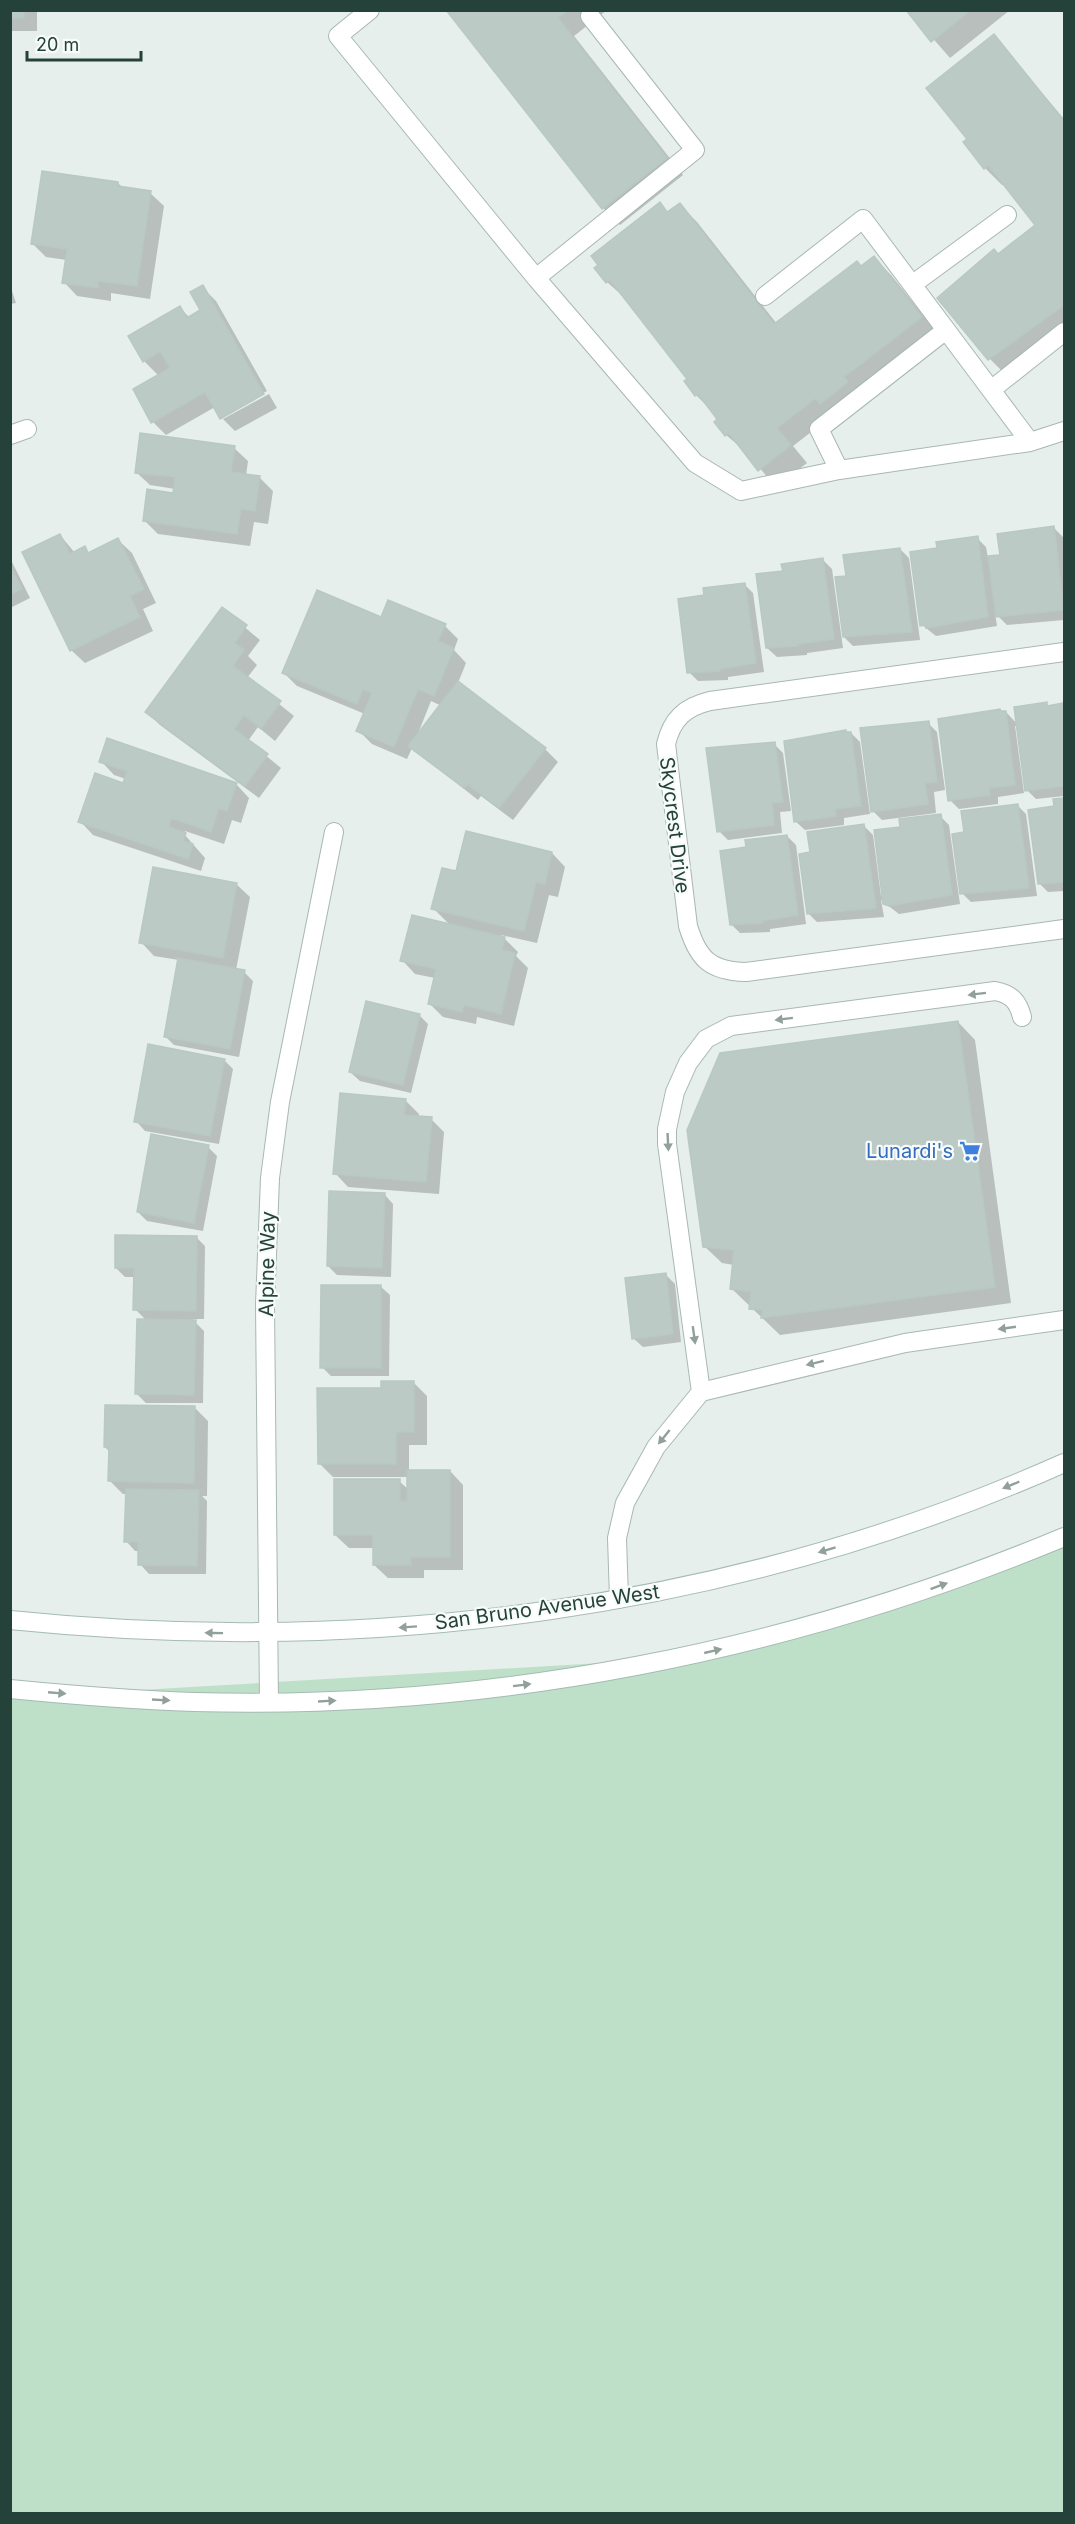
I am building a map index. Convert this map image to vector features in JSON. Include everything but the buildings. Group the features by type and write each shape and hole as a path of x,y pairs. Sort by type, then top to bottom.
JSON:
{"main road":[{"path":"370,10 338,36 536,278 695,463 741,492 839,470 1030,442 1065,430"},
{"path":"536,278 695,150 590,16"},
{"path":"913,284 1007,215"},
{"path":"765,296 863,219 1030,442"},
{"path":"839,470 819,429 946,330"},
{"path":"991,390 1065,332"},
{"name":"Skycrest Drive","path":"1065,652 710,701 694,705 681,713 670,728 666,744 688,926 698,951 707,962 720,970 746,972 1065,929"},
{"name":"Alpine Way","path":"269,1702 265,1305 270,1178 280,1102 334,832"},
{"path":"701,1392 667,1144 675,1092 696,1050 717,1031 730,1026 995,991 1014,999 1022,1017"},
{"path":"619,1599 617,1538 625,1503 656,1447 701,1392 905,1343 1065,1320"},
{"name":"San Bruno Avenue West","path":"10,1620 147,1631 269,1633 408,1627 481,1620 619,1599 738,1574 859,1540 959,1506 1065,1463"},
{"path":"10,1689 153,1700 269,1702 440,1694 563,1680 675,1660 765,1638 883,1604 1065,1537"}],"green space":[{"path":"1064,1536 1064,2513 11,2513 10,1689 71,1694 685,1658"}],"place":[{"name":"Lunardi's","path":"970,1151"}]}
